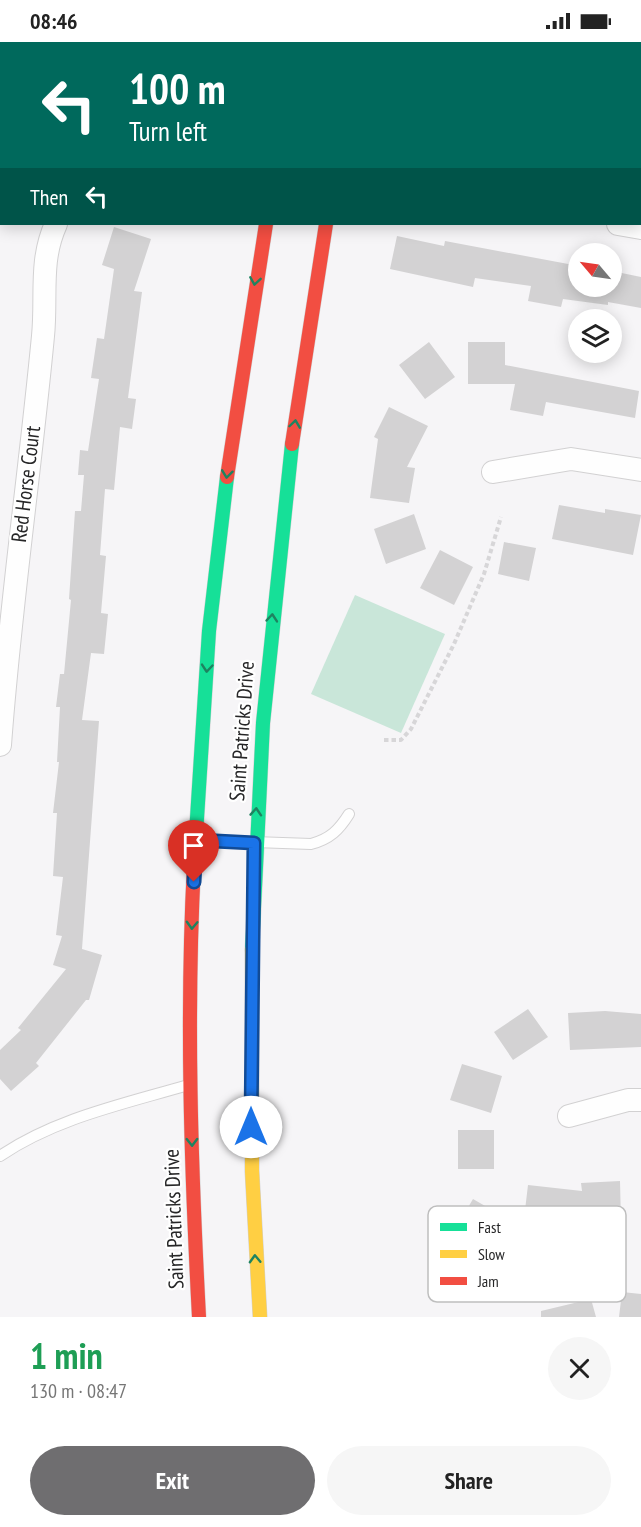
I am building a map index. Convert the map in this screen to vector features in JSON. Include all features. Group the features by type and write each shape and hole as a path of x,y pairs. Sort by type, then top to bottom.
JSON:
{"main road":[{"name":"Saint Patricks Drive","path":"199,1317 191,1084 196,840 202,729 222,515 236,400 266,225"},
{"name":"Saint Patricks Drive","path":"260,1317 251,1149 254,843 268,656 288,470 326,225"}],"street":[{"name":"Red Horse Court","path":"0,745 7,651 44,333 46,252 56,225"},
{"path":"624,225 641,228"},
{"path":"493,472 571,459 641,470"},
{"path":"569,1116 628,1100 641,1100"}],"lane":[{"path":"196,840 311,844 325,840 340,829 349,814"},
{"path":"0,1156 39,1131 54,1125 191,1084"}],"path":[{"path":"384,740 401,740 411,729 454,644 484,574 501,518"}],"green space":[{"path":"355,595 445,634 401,733 311,694"}],"building":[{"path":"114,227 151,239 134,291 142,292 128,398 136,399 132,429 120,427 114,490 105,489 100,555 106,556 101,613 108,614 104,654 91,653 82,720 99,721 82,949 102,955 89,1000 86,1000 36,1063 39,1066 11,1091 0,1079 0,1050 21,1030 18,1028 66,969 53,965 62,936 56,935 63,877 53,876 57,813 53,813 59,762 57,762 60,707 56,707 60,674 64,674 71,600 69,599 75,511 81,511 84,475 78,475 80,450 88,451 99,379 91,378 97,338 104,339 114,269 102,265"},
{"path":"397,236 444,246 445,241 568,264 568,297 622,297 622,273 641,277 641,308 608,302 608,305 563,299 561,307 528,301 531,286 475,278 473,287 390,269"},
{"path":"429,342 455,377 425,399 399,365"},
{"path":"468,342 505,342 505,365 639,391 635,418 546,402 543,416 510,410 515,384 468,384"},
{"path":"389,407 428,426 407,467 415,468 409,503 370,498 378,439 374,437"},
{"path":"559,505 605,513 605,509 641,515 633,555 552,539"},
{"path":"414,514 426,549 386,564 374,529"},
{"path":"504,542 536,548 529,581 498,574"},
{"path":"440,550 473,567 454,605 420,588"},
{"path":"528,1009 548,1037 513,1060 494,1032"},
{"path":"605,1011 641,1014 641,1047 570,1050 568,1013"},
{"path":"462,1064 502,1076 491,1113 450,1100"},
{"path":"458,1130 494,1130 494,1169 458,1169"},
{"path":"620,1181 621,1206 526,1206 528,1185 582,1191 581,1183"},
{"path":"473,1199 485,1206 469,1206"},
{"path":"626,1292 641,1294 641,1317 619,1317 621,1302 626,1302"},
{"path":"578,1302 592,1302 596,1317 541,1317 541,1311"}],"traffic: fast":[{"path":"252,950 263,723 292,444"},
{"path":"194,865 209,631 227,477"}],"traffic: slow":[{"path":"252,950 252,1171 260,1317"}],"traffic: jam":[{"path":"227,477 266,225"},
{"path":"292,444 326,225"},
{"path":"194,865 190,978 190,1091 199,1317"}],"route":[{"path":"194,882 196,840 254,843 251,1127"}]}
